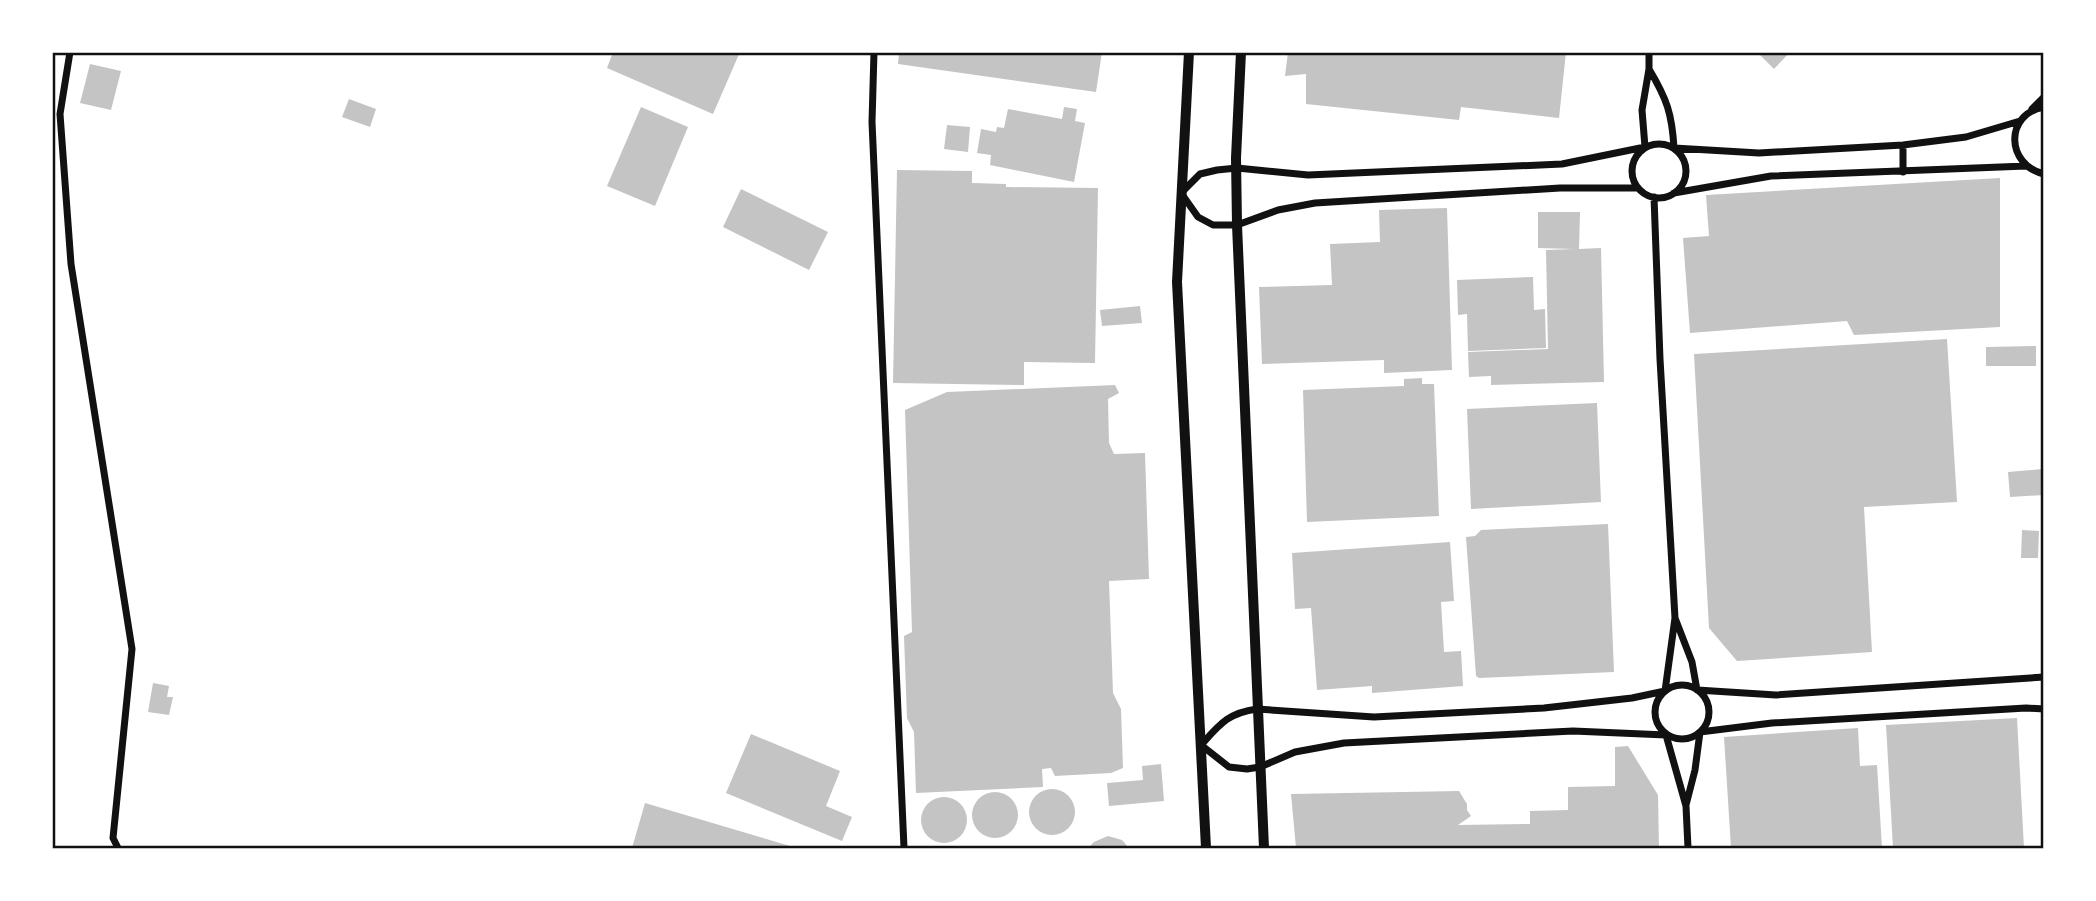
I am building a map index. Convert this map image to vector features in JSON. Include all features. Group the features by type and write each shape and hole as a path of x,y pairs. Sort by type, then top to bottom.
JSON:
{"street":[{"path":"70,52 60,114 71,264 132,649 113,838 118,849"},
{"path":"874,52 873,136 904,849"},
{"path":"1189,52 1177,282 1206,849"},
{"path":"1241,52 1237,225 1264,849"},
{"path":"1648,52 1649,69 1642,110 1645,147 1632,165 1633,180 1638,188 1654,197 1666,197 1674,193 1771,176 2026,166"},
{"path":"1649,69 1662,92 1672,119 1674,148 1681,155 1686,170 1681,186 1674,193"},
{"path":"2042,176 2026,166 2018,156 2014,144 2020,121 2043,97"},
{"path":"2028,113 2043,107"},
{"path":"1181,193 1200,174 1237,168 1308,175 1549,165 1654,144 1665,144 1674,148 1759,153 1903,145 1966,137 2020,121"},
{"path":"1903,145 1903,172"},
{"path":"1181,193 1198,217 1213,225 1237,225 1278,210 1315,203 1560,188 1638,188"},
{"path":"1654,197 1675,618 1665,691 1660,696 1655,711 1656,720 1666,734 1686,806 1688,849"},
{"path":"1675,618 1692,662 1697,690 1707,702 1709,711 1708,720 1700,732 1695,770 1686,806"},
{"path":"1201,745 1222,721 1240,712 1257,709 1387,716 1545,708 1632,698 1682,685 1697,690 1776,695 2043,677"},
{"path":"1201,745 1228,767 1247,769 1260,767 1295,751 1344,743 1573,731 1666,734 1687,739 1700,732 1772,723 2043,709"}],"building":[{"path":"613,52 740,52 713,114 607,68"},
{"path":"899,52 1102,52 1096,92 898,64"},
{"path":"1288,52 1566,52 1559,118 1461,107 1459,120 1306,104 1306,74 1285,76"},
{"path":"1757,52 1790,52 1774,69"},
{"path":"90,64 121,71 111,110 80,103"},
{"path":"349,99 376,109 370,127 342,117"},
{"path":"641,107 688,127 655,206 607,186"},
{"path":"1064,107 1077,109 1075,121 1085,123 1074,182 990,165 991,155 977,153 981,129 996,132 997,127 1004,128 1008,109 1062,119"},
{"path":"947,125 970,127 968,152 944,149"},
{"path":"897,170 972,171 972,183 1006,184 1006,187 1098,188 1095,363 1024,362 1024,385 893,383"},
{"path":"2000,178 2000,327 1854,335 1847,321 1690,333 1683,238 1709,236 1706,195"},
{"path":"741,189 828,232 809,270 723,227"},
{"path":"1447,208 1452,370 1384,373 1384,360 1262,364 1259,287 1332,285 1330,244 1380,242 1379,210"},
{"path":"1538,212 1580,212 1579,249 1601,248 1604,382 1491,385 1491,376 1469,377 1468,352 1548,349 1546,250 1574,249 1538,248"},
{"path":"1533,277 1534,310 1545,309 1546,348 1468,351 1467,314 1458,315 1457,280"},
{"path":"1140,306 1142,323 1102,326 1100,310"},
{"path":"1947,339 1957,502 1864,507 1872,652 1737,661 1709,628 1694,354"},
{"path":"2036,346 2036,366 1986,366 1986,347"},
{"path":"1422,378 1422,384 1434,384 1439,516 1307,522 1303,390 1404,386 1404,379"},
{"path":"1115,385 1119,393 1108,399 1109,443 1114,454 1145,453 1149,579 1109,581 1113,693 1121,709 1123,768 1111,773 1055,776 1051,768 1042,769 1043,787 916,793 914,732 907,718 904,636 912,632 905,410 947,392"},
{"path":"1597,403 1601,502 1471,509 1467,409"},
{"path":"2042,469 2044,495 2010,497 2008,472"},
{"path":"1608,524 1614,672 1476,676 1466,537 1475,536 1481,530"},
{"path":"2022,530 2039,531 2038,558 2021,558"},
{"path":"1450,542 1454,601 1441,602 1444,652 1461,651 1463,686 1372,693 1372,686 1317,690 1311,608 1295,609 1292,553"},
{"path":"153,683 169,686 167,697 173,697 169,715 148,712"},
{"path":"2017,718 2024,848 1893,848 1886,725"},
{"path":"1858,728 1860,766 1877,765 1882,848 1731,848 1724,737"},
{"path":"751,734 840,771 826,806 852,817 842,841 726,793"},
{"path":"1628,746 1658,795 1659,848 1296,848 1291,794 1459,791 1471,816 1458,825 1530,824 1530,811 1568,810 1568,787 1615,786 1615,747"},
{"path":"1161,764 1164,801 1109,806 1107,783 1143,780 1142,766"},
{"path":"1052,789 1068,796 1075,812 1068,828 1052,835 1036,828 1029,812 1036,796"},
{"path":"995,792 1011,799 1018,815 1011,831 995,838 979,831 972,815 979,799"},
{"path":"944,797 960,804 967,820 960,836 944,843 928,836 921,820 928,804"},
{"path":"645,803 797,848 632,848"},
{"path":"1108,836 1122,840 1129,848 1088,848"}]}
